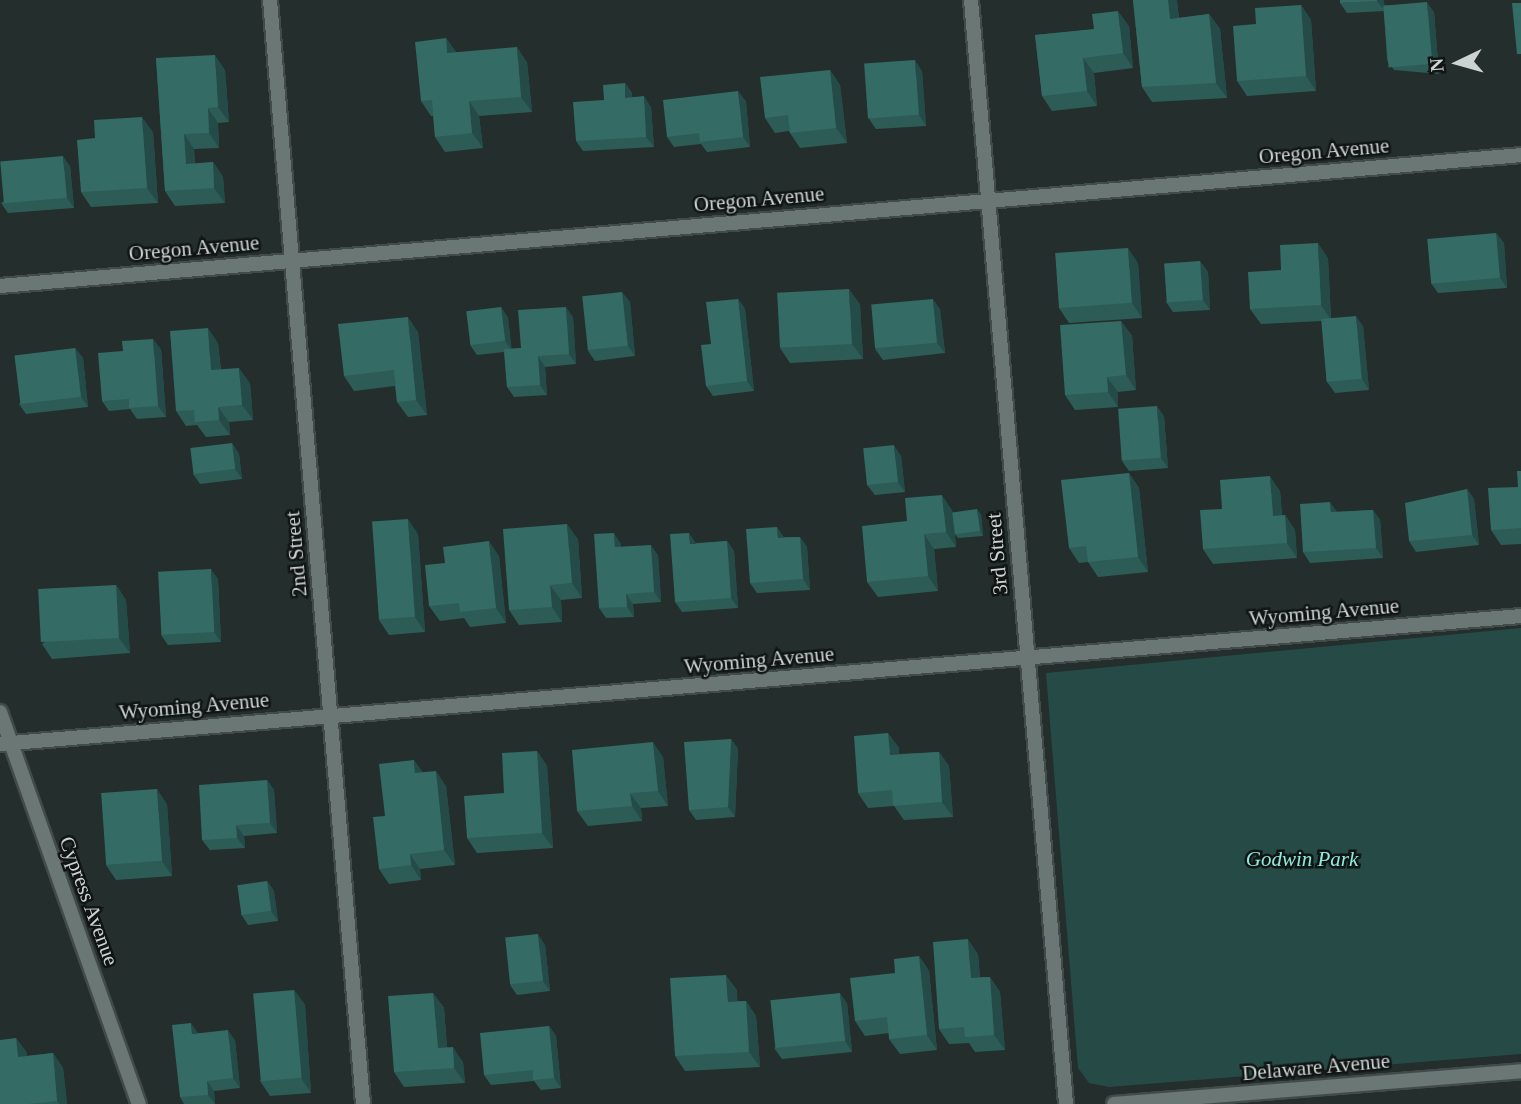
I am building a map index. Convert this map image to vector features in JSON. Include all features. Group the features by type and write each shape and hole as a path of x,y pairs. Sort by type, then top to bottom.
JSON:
{"street":[{"name":"2nd Street","path":"270,0 363,1104"},
{"name":"3rd Street","path":"971,0 1066,1104"},
{"name":"Oregon Avenue","path":"0,286 1521,155"},
{"name":"Wyoming Avenue","path":"6,744 1521,616"},
{"name":"Cypress Avenue","path":"0,712 6,744 139,1104"},
{"name":"Delaware Avenue","path":"1114,1104 1521,1071"}],"green space":[{"name":"Godwin Park","path":"1521,628 1521,1054 1109,1087 1089,1083 1078,1068 1046,673"}],"building":[{"path":"1133,0 1168,0 1170,19 1209,14 1216,83 1142,87"},
{"path":"1340,0 1377,0 1377,1 1340,3"},
{"path":"1427,2 1432,64 1389,68 1383,6"},
{"path":"1512,3 1521,3 1521,54 1517,54"},
{"path":"1301,5 1306,76 1237,81 1233,26 1256,24 1255,8"},
{"path":"1118,11 1123,53 1083,58 1087,91 1042,96 1035,35 1094,29 1092,14"},
{"path":"446,38 447,53 517,47 521,97 469,101 472,133 435,137 432,100 421,101 415,42"},
{"path":"215,55 218,107 208,108 209,133 184,134 186,164 213,162 214,188 165,191 156,58"},
{"path":"915,60 919,115 868,118 864,64"},
{"path":"830,70 836,128 790,133 788,115 765,118 760,77"},
{"path":"625,83 625,98 644,96 646,137 576,141 573,102 604,100 603,85"},
{"path":"738,91 743,137 700,142 699,133 667,137 663,100"},
{"path":"142,117 147,188 81,192 77,140 95,138 94,120"},
{"path":"63,156 67,198 4,203 0,161"},
{"path":"1496,233 1500,278 1431,284 1427,239"},
{"path":"1318,243 1321,305 1250,309 1248,272 1281,270 1280,245"},
{"path":"1128,248 1132,303 1059,308 1055,253"},
{"path":"1200,261 1203,300 1167,302 1164,264"},
{"path":"849,289 852,344 780,348 777,293"},
{"path":"622,292 628,346 588,350 582,296"},
{"path":"738,299 747,381 706,386 701,345 711,344 706,302"},
{"path":"933,299 937,343 875,348 871,304"},
{"path":"501,307 505,341 470,345 466,311"},
{"path":"566,307 569,354 538,356 540,385 507,387 504,349 521,348 518,310"},
{"path":"1356,316 1361,379 1327,382 1321,319"},
{"path":"408,317 416,400 397,402 394,370 344,376 338,324"},
{"path":"1121,321 1126,375 1107,377 1108,392 1065,395 1060,325"},
{"path":"208,328 211,370 239,368 242,405 218,407 219,420 195,422 194,410 176,411 170,331"},
{"path":"153,339 158,406 129,408 129,399 102,401 98,353 123,351 122,341"},
{"path":"75,348 81,397 20,404 14,355"},
{"path":"1157,406 1161,458 1122,461 1118,409"},
{"path":"232,443 235,469 193,474 190,448"},
{"path":"894,445 898,482 867,485 863,448"},
{"path":"1517,471 1521,471 1521,528 1491,530 1488,488 1518,487"},
{"path":"1129,473 1138,557 1088,562 1086,546 1069,548 1061,480"},
{"path":"1270,476 1273,516 1285,515 1287,543 1203,549 1200,510 1222,509 1220,480"},
{"path":"1467,489 1472,535 1409,541 1405,503"},
{"path":"942,495 946,532 924,534 928,576 867,582 862,526 907,521 905,498"},
{"path":"1330,502 1331,512 1373,510 1376,548 1303,552 1300,504"},
{"path":"977,509 980,531 955,534 952,512"},
{"path":"408,519 415,617 379,619 372,522"},
{"path":"567,524 572,583 550,585 552,607 509,610 503,529"},
{"path":"777,527 778,538 800,537 803,579 750,583 746,529"},
{"path":"614,533 615,547 651,545 654,592 626,594 627,607 599,608 594,534"},
{"path":"689,533 690,544 727,541 731,598 675,602 670,534"},
{"path":"489,541 496,608 460,612 459,603 429,606 425,565 445,563 443,547"},
{"path":"211,569 214,632 161,635 158,572"},
{"path":"116,585 119,638 41,642 38,589"},
{"path":"888,733 890,755 939,752 942,802 893,806 892,790 858,793 854,736"},
{"path":"731,739 728,807 689,810 684,742"},
{"path":"653,742 658,791 630,793 632,806 577,811 572,750"},
{"path":"537,751 542,833 467,838 464,796 504,793 502,753"},
{"path":"414,760 415,773 436,771 444,850 410,854 411,865 379,869 373,817 385,816 379,764"},
{"path":"267,780 270,823 236,825 237,838 202,840 199,785"},
{"path":"157,789 162,861 106,865 101,793"},
{"path":"267,881 271,911 241,915 237,885"},
{"path":"538,934 543,981 510,984 505,937"},
{"path":"968,939 971,978 990,977 994,1035 965,1037 964,1027 939,1029 933,942"},
{"path":"919,956 927,1035 889,1039 887,1017 855,1021 850,978 895,973 894,959"},
{"path":"726,975 728,1002 746,1001 749,1052 675,1056 670,978"},
{"path":"294,990 302,1078 261,1081 253,994"},
{"path":"433,993 438,1048 453,1047 454,1068 394,1072 388,996"},
{"path":"840,993 845,1041 775,1048 770,1000"},
{"path":"191,1023 192,1034 228,1030 233,1078 207,1081 208,1095 180,1097 172,1025"},
{"path":"549,1026 554,1078 533,1080 533,1070 484,1075 480,1033"},
{"path":"16,1038 18,1057 53,1053 57,1101 0,1104 0,1040"}]}
